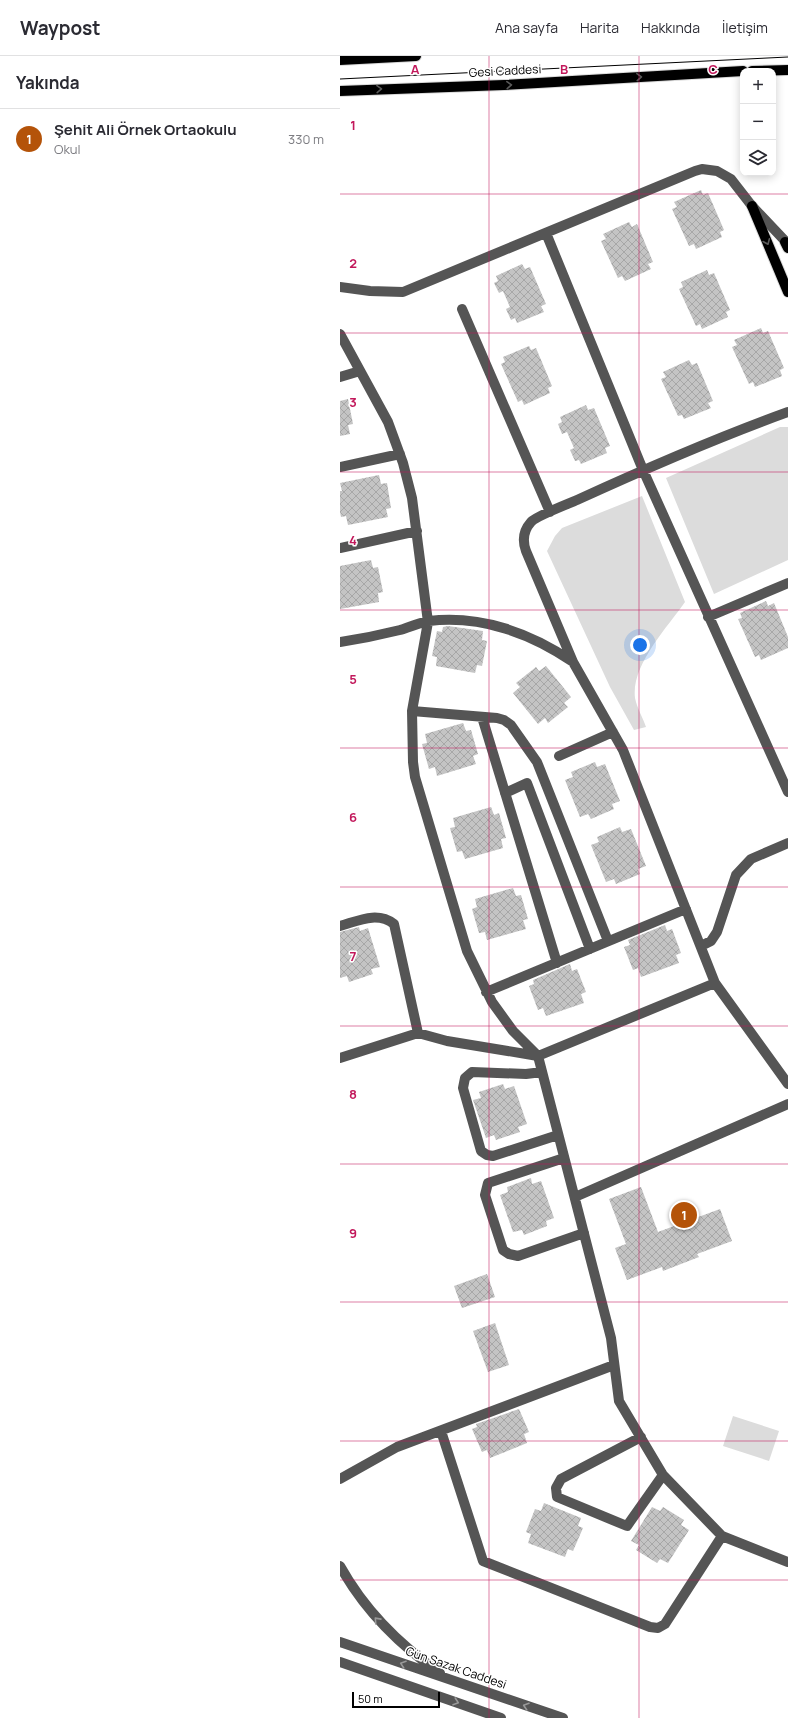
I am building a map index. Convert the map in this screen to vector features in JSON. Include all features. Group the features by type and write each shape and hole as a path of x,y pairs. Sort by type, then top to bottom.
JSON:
{"main road":[{"path":"340,60 416,56"},
{"path":"776,70 788,70"},
{"name":"Gesi Caddesi","path":"340,90 504,85 740,71"},
{"path":"752,206 788,292"}],"street":[{"path":"340,287 370,291 403,292 702,169 717,171 725,174 731,179 752,206 787,245"},
{"path":"546,233 643,470 788,792"},
{"path":"462,309 550,512"},
{"path":"340,334 384,416 400,454 412,498 428,622 412,710 411,746 415,778 467,951 486,992 509,1026 538,1056 612,1338 619,1401 663,1475 722,1536 788,1562"},
{"path":"340,377 360,371"},
{"path":"788,412 754,424 643,470 550,512 531,521 523,536 524,544 573,662 623,750 715,983 788,1084"},
{"path":"340,467 400,454"},
{"path":"340,548 417,531"},
{"path":"708,617 788,583"},
{"path":"340,642 383,634 428,622 464,621 499,626 546,644 573,662"},
{"path":"412,710 501,718 508,722 537,762 608,941"},
{"path":"482,717 557,963"},
{"path":"560,756 613,732"},
{"path":"505,793 527,783 590,949"},
{"path":"701,946 711,941 717,932 728,895 736,875 751,859 788,843"},
{"path":"486,992 686,909"},
{"path":"340,926 378,916 389,920 394,924 418,1033"},
{"path":"340,1058 418,1033 447,1041 538,1056 715,983"},
{"path":"542,1072 526,1074 472,1072 465,1078 463,1088 481,1151 487,1155 493,1156 558,1136"},
{"path":"574,1197 788,1104"},
{"path":"564,1158 488,1183 485,1195 503,1250 513,1256 518,1256 584,1233"},
{"path":"340,1479 397,1447 614,1365"},
{"path":"441,1431 483,1561 647,1626 654,1628 665,1624 722,1536"},
{"path":"641,1437 561,1479 556,1488 557,1497 627,1526 663,1475"},
{"path":"340,1566 365,1606 385,1629 409,1650 450,1680"},
{"name":"Gün Sazak Caddesi","path":"340,1642 563,1718"},
{"path":"340,1662 501,1718"}],"shaded area":[{"path":"780,427 788,427 788,560 714,594 666,478"},
{"path":"642,496 685,602 660,635 644,660 635,685 635,698 646,727 634,730 610,687 547,551 555,536 562,528"},
{"path":"733,1416 779,1431 769,1461 723,1446"}],"building":[{"path":"701,190 703,195 708,193 724,230 720,232 722,237 696,249 694,244 689,246 672,209 677,207 674,202"},
{"path":"629,222 632,227 637,224 653,262 648,264 651,269 625,281 622,276 618,278 601,241 606,239 603,234"},
{"path":"522,264 525,269 530,267 546,304 541,306 544,312 517,323 515,318 511,320 506,309 510,307 503,291 499,293 494,283 498,281 496,276"},
{"path":"707,270 709,275 714,273 730,310 726,312 728,317 702,329 700,324 696,326 679,289 683,287 681,282"},
{"path":"761,328 763,333 768,331 784,368 780,370 782,376 755,387 753,382 749,384 732,347 737,345 734,340"},
{"path":"529,346 531,350 536,348 552,386 548,388 550,393 524,405 522,400 518,402 501,364 505,362 503,357"},
{"path":"689,360 692,365 697,363 713,401 708,403 711,408 684,419 682,415 678,416 661,379 666,377 663,372"},
{"path":"348,399 353,424 348,425 350,434 340,436 340,401"},
{"path":"586,405 588,410 594,408 610,446 605,448 607,453 581,464 579,460 575,461 570,450 574,448 567,432 562,434 558,424 562,422 560,417"},
{"path":"379,475 381,484 387,483 391,508 386,509 388,517 348,525 346,516 341,517 340,512 340,491 342,491 340,483"},
{"path":"371,560 373,568 378,567 383,592 378,593 379,602 340,609 340,566"},
{"path":"766,601 768,606 774,603 788,637 788,648 761,660 759,655 755,657 738,619 742,618 740,613"},
{"path":"448,626 483,631 482,640 487,641 482,666 477,665 475,673 436,666 437,657 432,656 437,631 442,632 443,627"},
{"path":"546,666 571,697 564,703 568,707 548,723 545,718 538,724 513,693 520,687 516,683 536,667 539,671"},
{"path":"463,723 466,731 471,730 478,754 473,756 476,764 437,776 435,767 429,769 422,744 427,743 425,734"},
{"path":"595,762 597,767 605,764 620,801 612,804 614,809 591,819 588,814 580,817 565,780 573,777 571,772"},
{"path":"491,807 494,815 499,813 506,838 501,839 503,848 465,859 462,851 457,852 450,828 455,827 453,818"},
{"path":"620,827 622,832 631,829 646,866 638,869 640,874 616,884 614,879 606,882 591,845 599,842 597,837"},
{"path":"513,888 516,896 521,895 528,919 523,920 526,929 487,940 485,932 479,933 472,909 477,907 475,899"},
{"path":"665,925 667,931 672,929 681,953 676,955 679,963 641,977 638,968 633,970 624,947 630,945 628,940"},
{"path":"359,927 360,931 368,928 380,967 371,969 373,974 349,982 347,976 340,978 340,932"},
{"path":"570,964 572,971 577,969 586,992 581,994 584,1003 546,1016 543,1008 538,1010 529,986 534,984 533,980"},
{"path":"503,1084 505,1089 514,1086 527,1124 518,1127 520,1132 496,1140 494,1135 486,1138 473,1100 481,1098 479,1092"},
{"path":"531,1178 532,1184 541,1181 554,1218 546,1221 547,1226 524,1235 522,1230 513,1232 500,1195 508,1192 507,1187"},
{"path":"641,1187 658,1232 720,1209 732,1241 697,1254 699,1257 663,1271 662,1267 627,1280 615,1248 626,1244 609,1199"},
{"path":"487,1274 495,1297 462,1308 454,1286"},
{"path":"495,1323 509,1365 488,1372 473,1331"},
{"path":"519,1409 529,1432 524,1434 527,1443 490,1458 487,1450 482,1452 472,1429 477,1427 476,1424"},
{"path":"544,1503 581,1518 578,1526 583,1528 573,1551 568,1549 565,1557 528,1543 531,1534 526,1532 535,1509 541,1511"},
{"path":"652,1507 660,1511 663,1507 684,1520 681,1525 689,1530 668,1563 660,1559 657,1563 636,1550 639,1545 631,1541"}],"tram line":[{"path":"340,79 788,57"}],"place":[{"name":"Şehit Ali Örnek Ortaokulu","path":"684,1215"}]}
